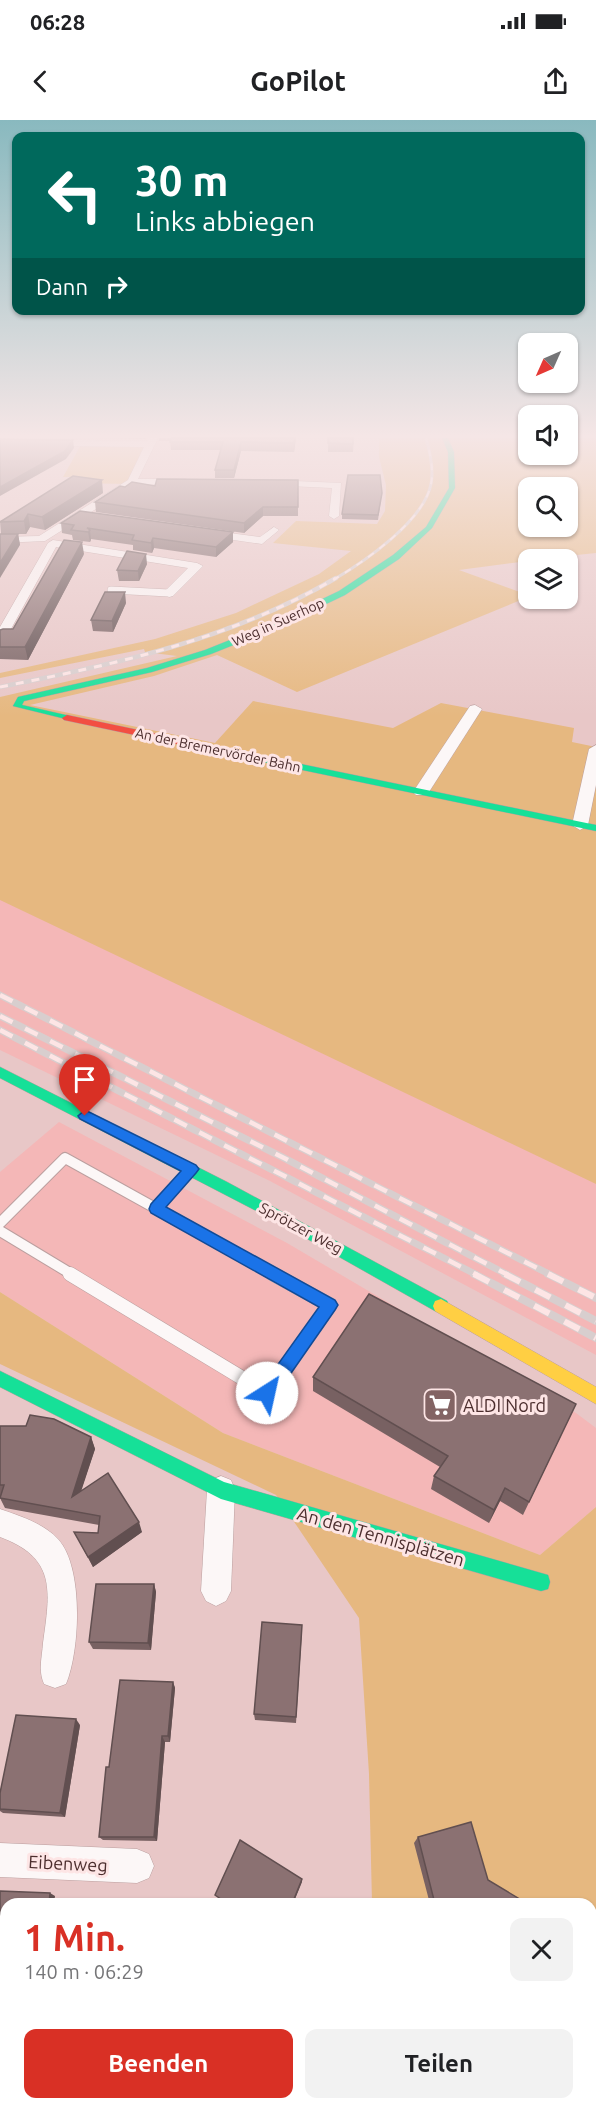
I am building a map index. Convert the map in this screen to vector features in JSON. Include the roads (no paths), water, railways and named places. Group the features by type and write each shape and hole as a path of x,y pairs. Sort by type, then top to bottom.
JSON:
{"street":[{"path":"0,638 47,541 60,531"},
{"path":"197,532 262,541 273,531"},
{"name":"Weg in Suerhop","path":"17,706 21,699 149,670 208,652 273,626 342,593 396,557 426,531"},
{"path":"0,540 47,541 197,566 169,593"},
{"name":"An der Bremervörder Bahn","path":"17,706 27,710 596,828"},
{"path":"421,792 475,709"},
{"path":"580,825 596,749"},
{"name":"Sprötzer Weg","path":"0,1072 191,1169 370,1265 596,1396"},
{"name":"An den Tennisplätzen","path":"0,1379 221,1490 541,1582"},
{"path":"216,1591 221,1490"},
{"path":"0,1522 25,1532 51,1553 63,1586 55,1673"},
{"name":"Eibenweg","path":"0,1860 137,1866"}],"lane":[{"path":"111,590 169,593"},
{"path":"0,1223 65,1158 330,1305 267,1393 0,1231"},
{"path":"156,1209 191,1169"}],"railway":[{"path":"333,580 360,563 400,531"},
{"path":"0,687 87,669 173,647 256,618 336,578"},
{"path":"0,995 551,1275"},
{"path":"0,1016 284,1158 508,1275"},
{"path":"0,1030 477,1275"},
{"path":"474,1274 596,1338"},
{"path":"505,1274 596,1321"},
{"path":"548,1274 596,1298"}],"place":[{"name":"ALDI Nord","path":"440,1405"}]}
